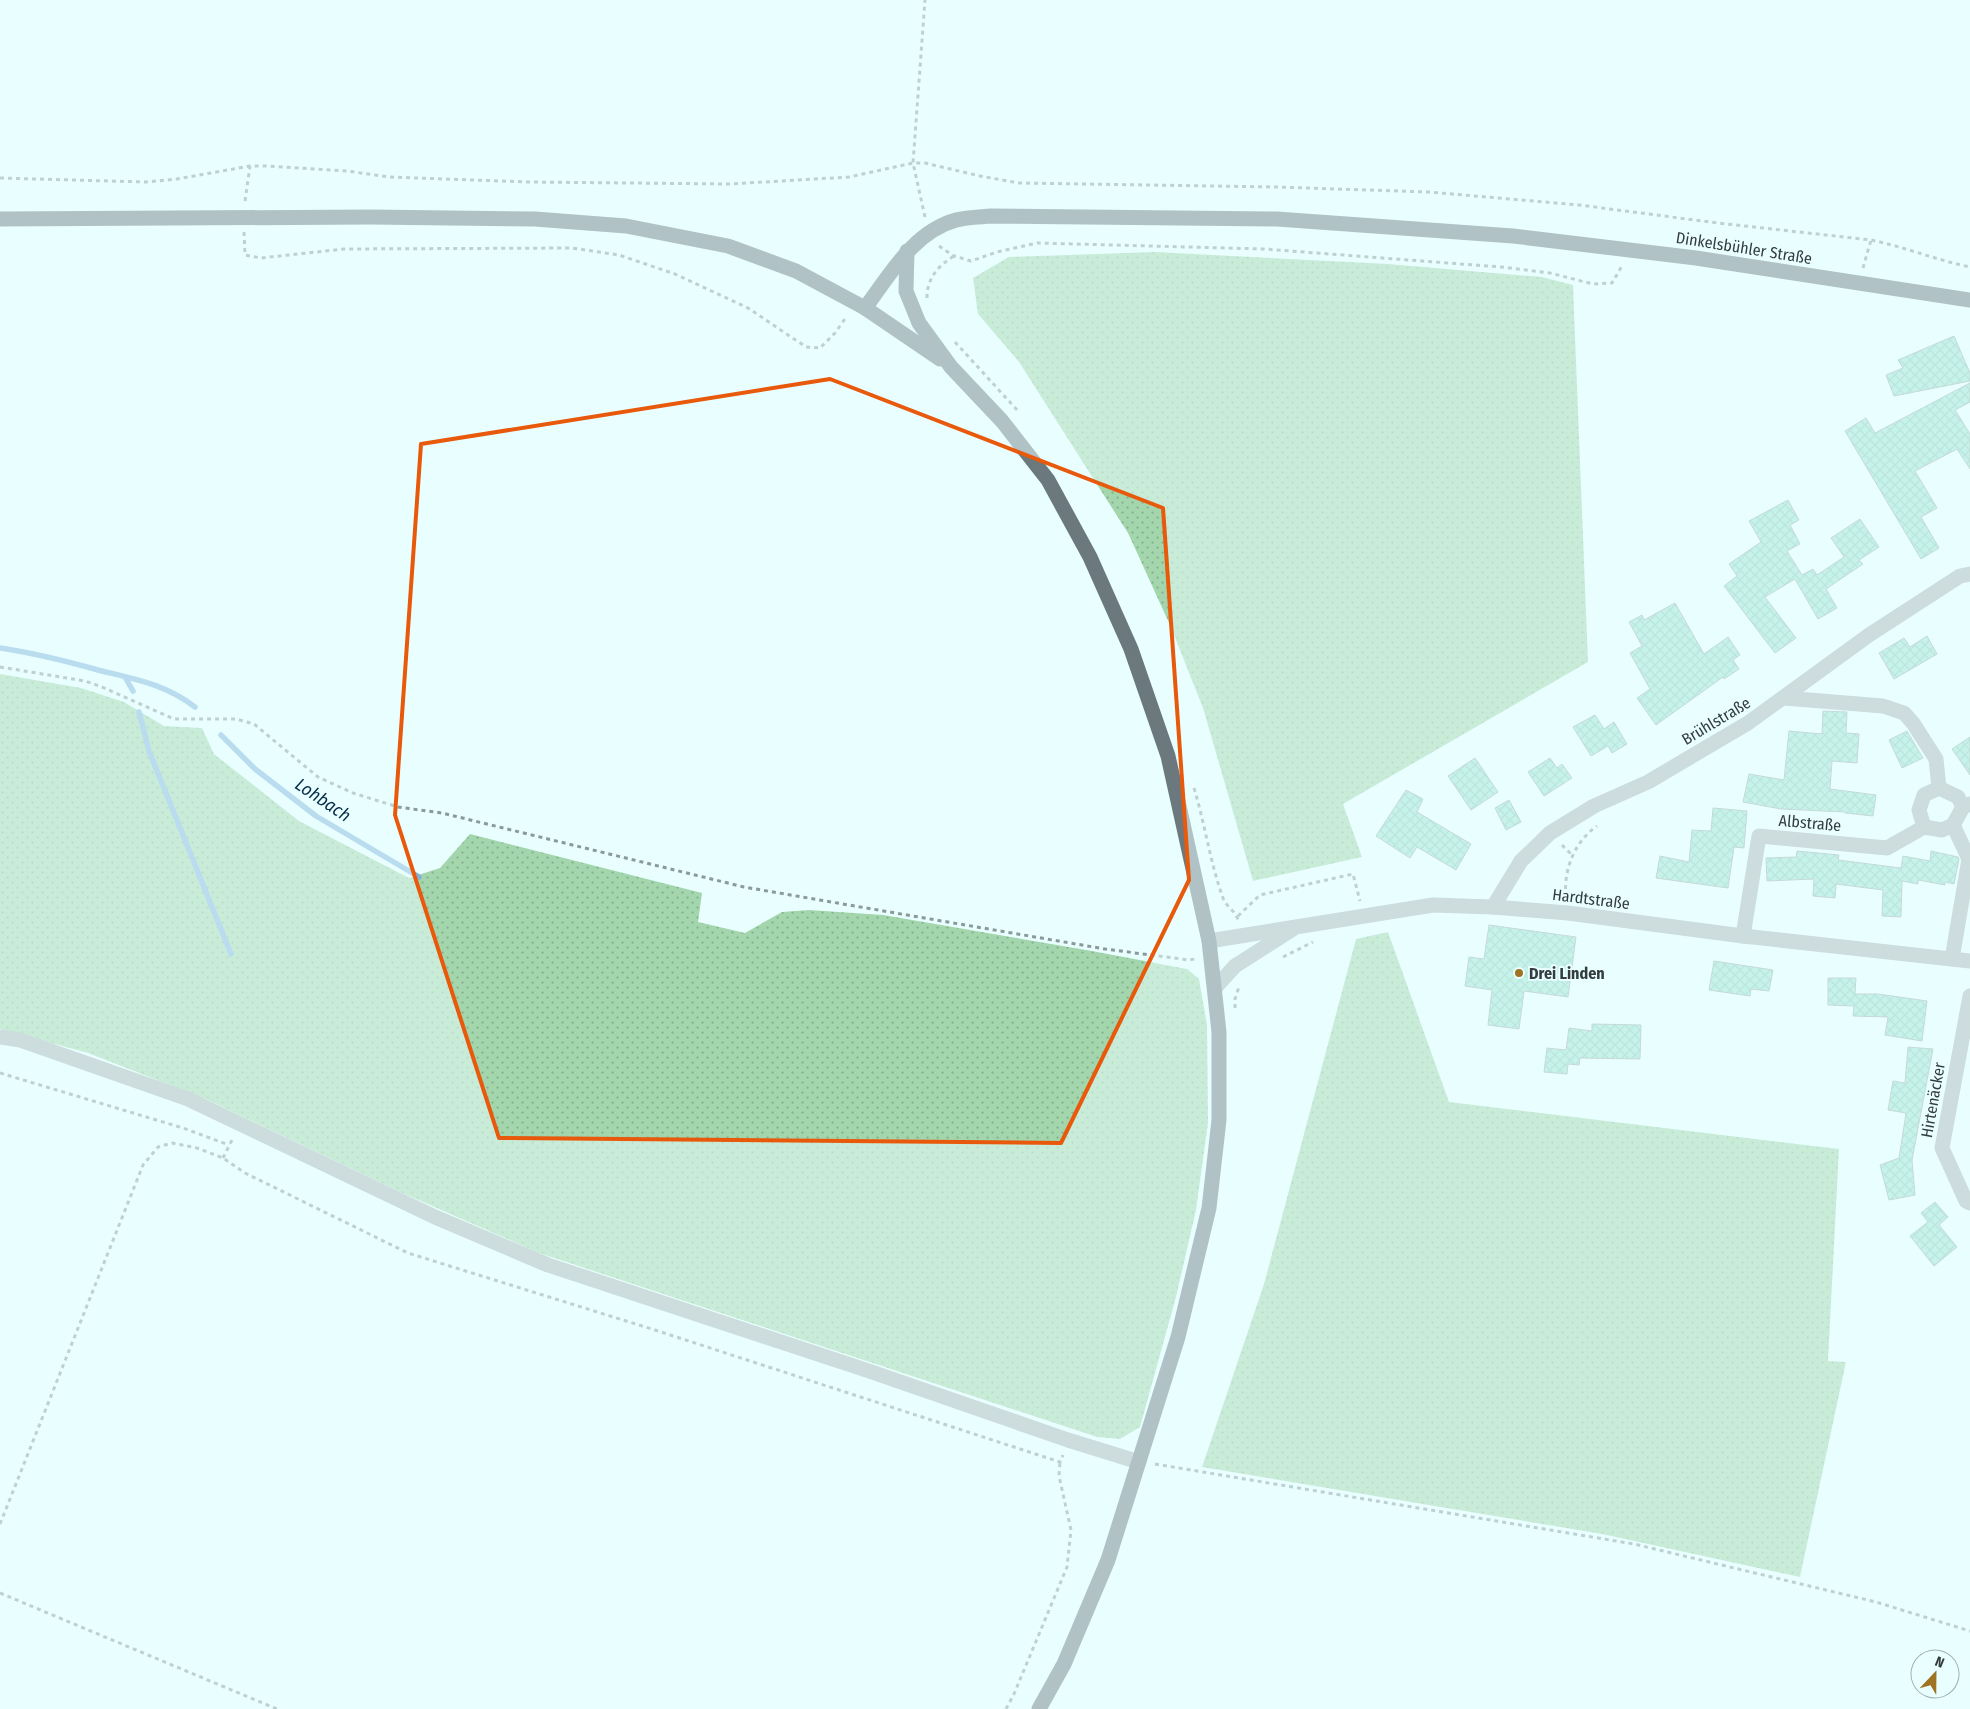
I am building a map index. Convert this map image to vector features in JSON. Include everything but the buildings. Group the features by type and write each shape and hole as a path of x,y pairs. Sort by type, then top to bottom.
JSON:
{"main road":[{"path":"0,219 370,216 534,219 626,226 728,246 796,271 861,306 951,367"},
{"name":"Dinkelsbühler Straße","path":"861,306 907,251 928,233 956,220 991,216 1277,219 1513,236 1696,258 1970,300"},
{"path":"907,251 906,291 919,323 951,367 1002,421 1048,480 1090,557 1131,649 1168,756 1209,940 1219,1032 1219,1120 1209,1208 1178,1336 1108,1560 1064,1664 1039,1709"}],"street":[{"name":"Brühlstraße","path":"1493,907 1521,861 1550,833 1594,806 1648,782 1748,723 1869,635 1960,576 1970,574"},
{"path":"1784,698 1883,706 1904,713 1913,723 1936,759 1940,788"},
{"path":"1940,788 1958,797 1967,806 1953,824 1969,859 1952,959"},
{"path":"1924,827 1919,810 1924,795 1940,788"},
{"name":"Albstraße","path":"1743,936 1758,836 1887,848 1924,827 1942,830 1953,824"},
{"name":"Hardtstraße","path":"1209,940 1433,905 1493,907 1568,913 1743,936 1970,961"},
{"path":"1214,988 1235,966 1298,926"},
{"name":"Hirtenäcker","path":"1970,996 1942,1148 1966,1201 1970,1203"},
{"path":"0,1037 20,1040 188,1099 435,1217 548,1265 860,1368 1068,1440 1139,1462"}],"path":[{"path":"925,0 913,163 928,233"},
{"path":"0,178 146,182 176,179 250,166 300,167 399,178 529,182 730,184 849,177 894,169 913,163 925,163 1019,183 1276,187 1439,193 1579,205 1871,240 1970,267"},
{"path":"250,166 243,218 245,255 261,258 344,249 572,248 620,255 675,274 748,308 806,347 820,348 861,306"},
{"path":"1859,284 1871,240"},
{"path":"954,256 971,261 997,252 1037,243 1264,249 1500,267 1550,273 1593,284 1612,283 1620,271 1629,250"},
{"path":"0,667 85,681 174,719 236,719 254,724 318,777 353,793 398,807 442,814 744,887 1105,949 1189,960 1211,956"},
{"path":"1568,913 1565,888 1572,855 1586,833 1600,823"},
{"path":"1238,916 1260,895 1353,874 1364,916"},
{"path":"0,1073 183,1128 229,1145"},
{"path":"222,1158 241,1125"},
{"path":"0,1524 143,1164 158,1147 172,1143 197,1148 222,1158 245,1174 408,1254 655,1330 1060,1462"},
{"path":"1006,1709 1067,1567 1071,1530 1059,1476 1060,1462 1068,1440"},
{"path":"1139,1462 1330,1492 1634,1544 1876,1602 1970,1631"},
{"path":"0,1593 277,1709"}],"highlighted area":[{"path":"830,379 1163,508 1189,880 1061,1143 499,1138 395,815 421,444"}],"green space":[{"path":"1155,252 1388,264 1542,277 1573,285 1588,662 1343,804 1362,857 1253,881 1203,708 1170,625 1128,533 1019,362 978,314 973,278 1009,257"},
{"path":"0,674 81,688 124,702 164,726 202,728 214,754 299,821 409,878 440,868 470,834 702,893 698,922 745,933 782,912 809,910 883,915 1187,969 1199,979 1207,1025 1208,1123 1196,1210 1176,1297 1140,1427 1120,1439 1097,1437 539,1253 398,1191 208,1100 88,1053 0,1029"},
{"path":"1388,932 1449,1102 1839,1149 1828,1361 1846,1362 1800,1577 1602,1534 1202,1467 1264,1284 1356,939"}],"waterway":[{"name":"Lohbach","path":"0,648 62,660 149,683 184,699 195,707"},
{"path":"125,677 133,691"},
{"path":"139,712 149,751 231,954"},
{"name":"Lohbach","path":"221,735 255,769 316,816 419,877"}],"place":[{"name":"Drei Linden","path":"1519,973"}]}
